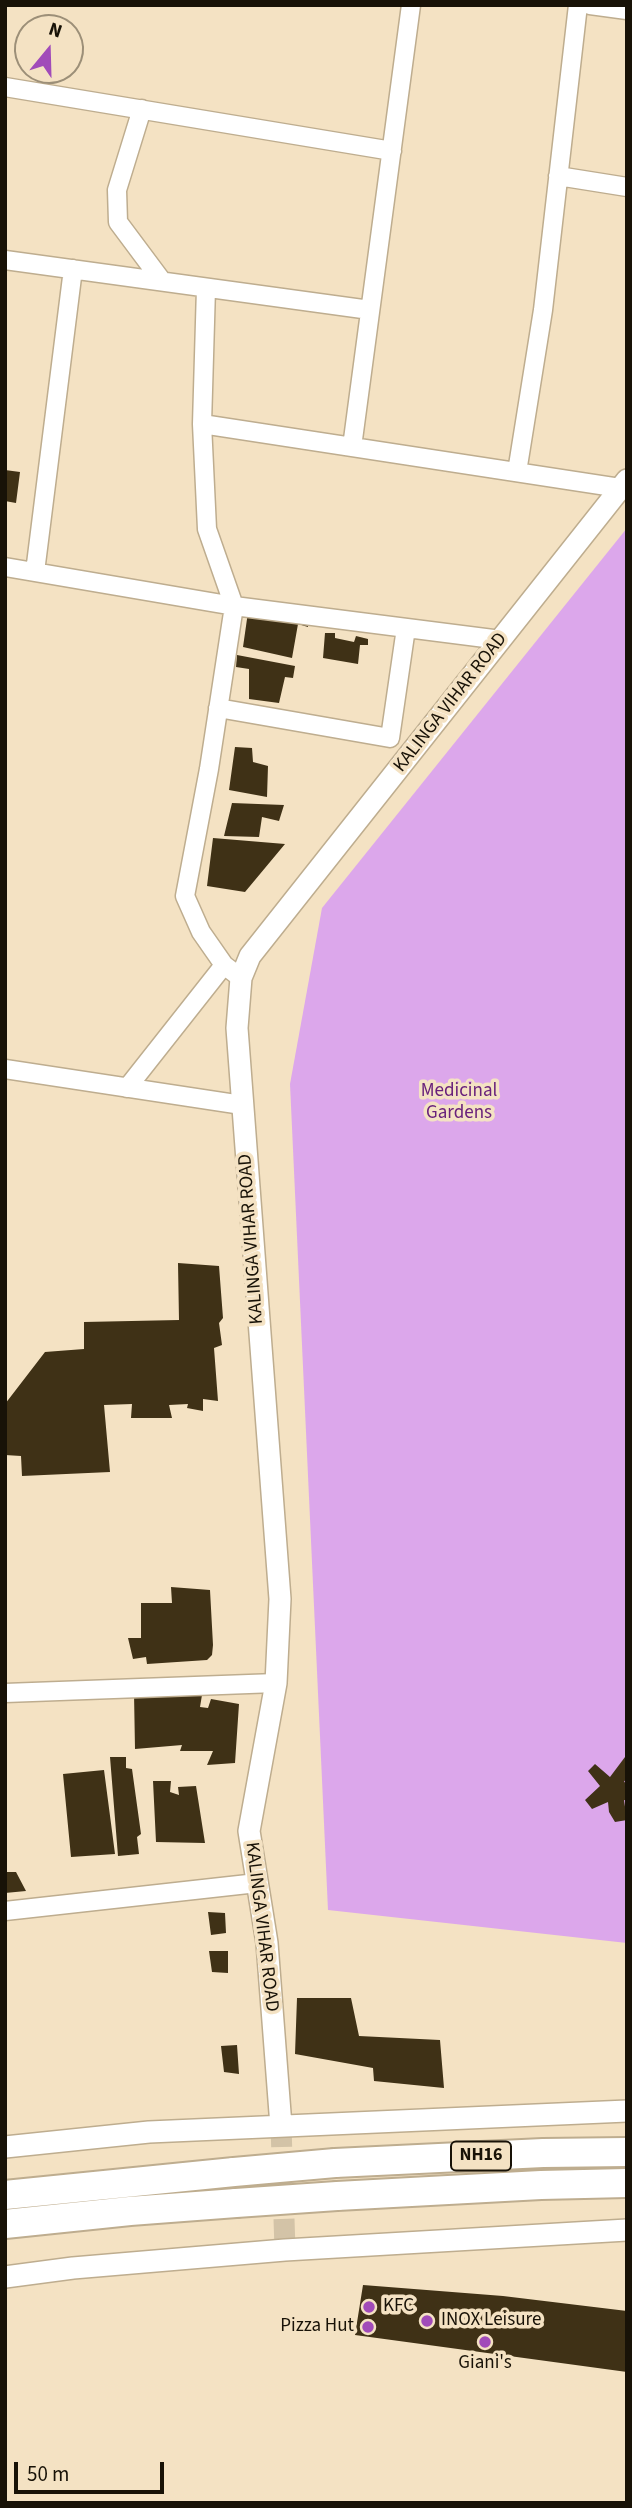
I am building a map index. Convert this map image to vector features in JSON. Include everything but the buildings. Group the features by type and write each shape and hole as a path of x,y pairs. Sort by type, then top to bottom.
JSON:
{"highway":[{"name":"NH16","path":"5,2195 335,2163 543,2153 627,2152"},
{"name":"NH16","path":"5,2224 130,2211 337,2196 627,2183"}],"street":[{"path":"352,447 411,5"},
{"path":"517,472 543,310 578,5"},
{"path":"590,5 627,10"},
{"path":"5,87 392,151"},
{"path":"142,109 117,190 118,222 162,281"},
{"path":"558,176 627,187"},
{"path":"5,260 370,310"},
{"path":"35,572 73,269"},
{"path":"127,1088 232,971 201,932 185,896 234,606 207,529 202,425 205,288"},
{"path":"202,425 517,472 624,484"},
{"name":"KALINGA VIHAR ROAD","path":"281,2126 267,1943 249,1831 276,1683 279,1599 232,971 250,956 624,484"},
{"path":"5,567 234,606 501,640"},
{"path":"218,708 390,738 406,628"},
{"path":"5,1069 242,1105"},
{"path":"5,1693 276,1683"},
{"path":"5,1911 257,1883"},
{"path":"5,2147 149,2132 627,2111"},
{"path":"5,2277 73,2268 285,2250 627,2230"}],"green space":[{"name":"Medicinal Gardens","path":"627,528 627,1943 328,1910 290,1084 322,908"}],"tunnel":[{"path":"281,2126 285,2250"}],"place":[{"name":"KFC","path":"369,2307"},
{"name":"INOX Leisure","path":"427,2321"},
{"name":"Pizza Hut","path":"368,2327"},
{"name":"Giani's","path":"485,2342"}]}
